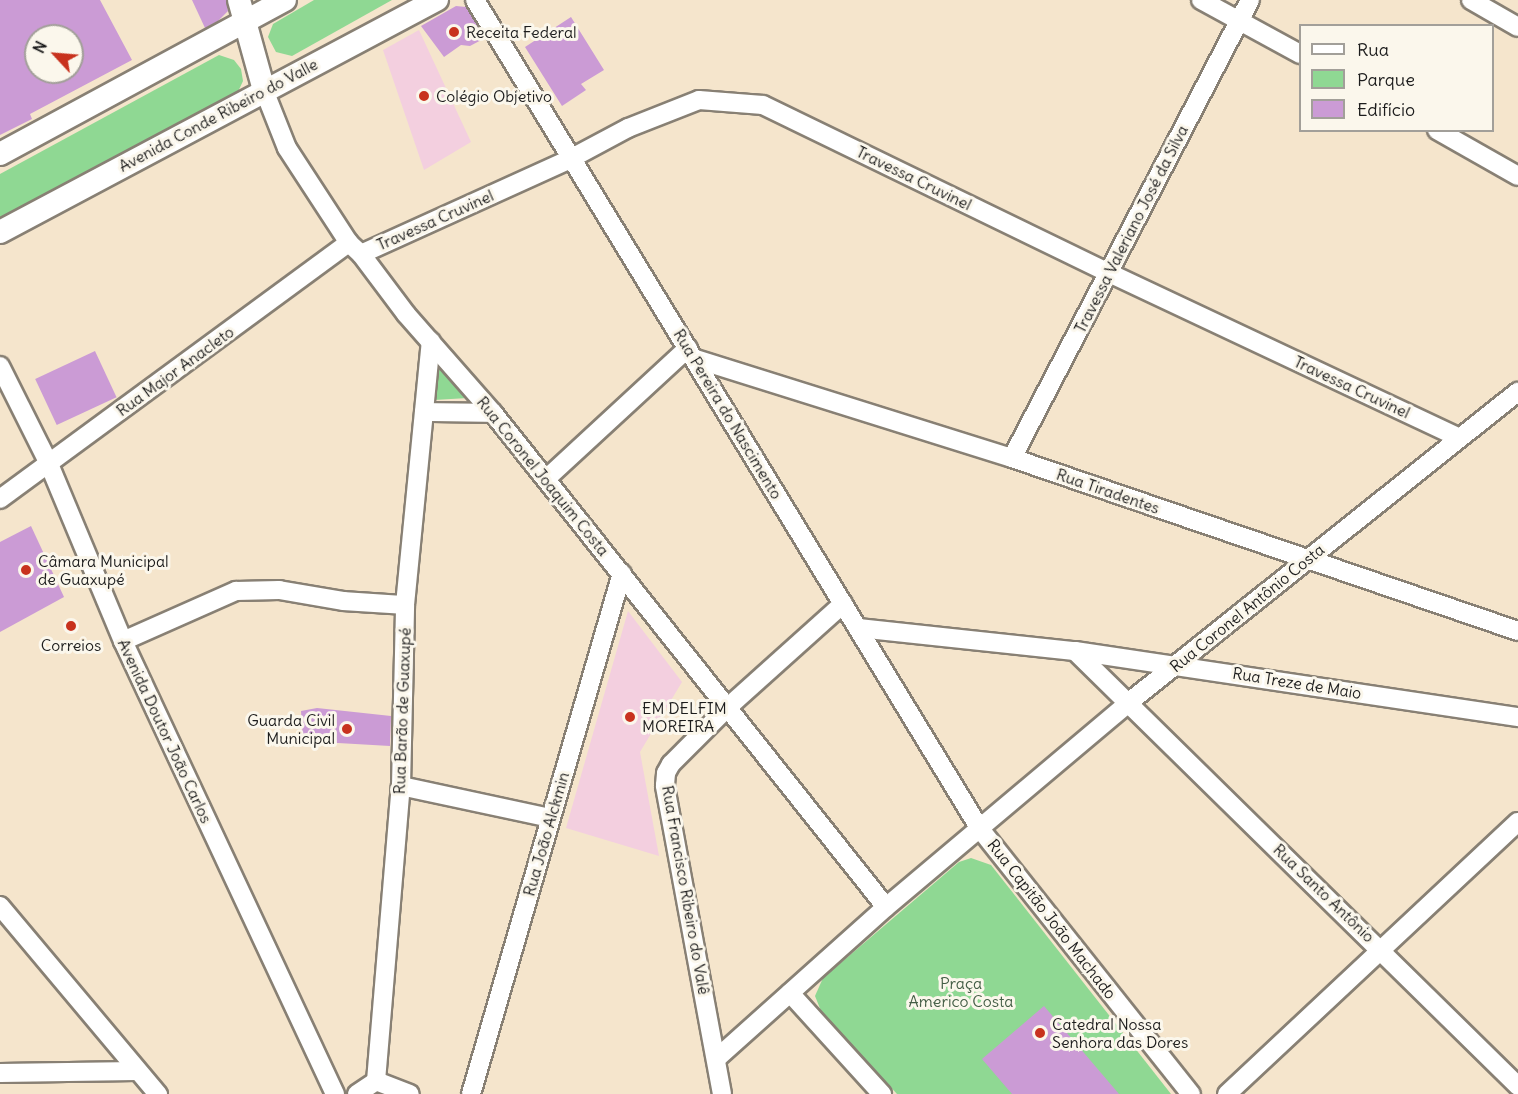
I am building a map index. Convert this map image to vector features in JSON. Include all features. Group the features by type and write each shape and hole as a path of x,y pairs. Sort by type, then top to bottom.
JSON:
{"main road":[{"name":"Rua Coronel Joaquim Costa","path":"238,0 264,90"},
{"path":"0,154 285,0"},
{"name":"Avenida Conde Ribeiro do Valle","path":"0,232 437,0"}],"street":[{"name":"Rua Pereira do Nascimento","path":"475,0 980,829"},
{"path":"1201,0 1299,53"},
{"name":"Travessa Valeriano José da Silva","path":"1012,458 1250,0"},
{"path":"1471,0 1518,27"},
{"name":"Rua Coronel Joaquim Costa","path":"264,90 287,148 355,248 493,413 622,573 886,907"},
{"name":"Travessa Cruvinel","path":"355,248 570,159 628,128 699,100 763,105 1109,273 1458,437"},
{"path":"1441,132 1518,176"},
{"name":"Rua Major Anacleto","path":"0,499 355,248"},
{"name":"Rua Barão de Guaxupé","path":"381,1088 401,786 405,605 431,341"},
{"path":"546,479 692,354"},
{"name":"Rua Tiradentes","path":"692,354 1012,458 1518,631"},
{"name":"Avenida Doutor João Carlos","path":"0,366 49,464 123,641 336,1094"},
{"name":"Rua Coronel Antônio Costa","path":"980,829 1128,703 1309,560 1458,437 1518,392"},
{"path":"424,412 493,413"},
{"name":"Rua João Alckmin","path":"471,1094 622,573"},
{"path":"123,641 236,591 279,590 344,601 405,605"},
{"name":"Rua Francisco Ribeiro do Valê","path":"722,1094 665,785 671,764 727,708 843,604"},
{"name":"Rua Treze de Maio","path":"858,628 1075,651 1518,717"},
{"path":"1075,651 1128,703"},
{"name":"Rua Santo Antônio","path":"1128,703 1518,1086"},
{"path":"401,786 550,818"},
{"path":"1227,1094 1518,822"},
{"path":"716,1059 886,907 980,829"},
{"name":"Rua Capitão João Machado","path":"980,829 1191,1094"},
{"path":"0,906 136,1071 158,1094"},
{"path":"790,993 882,1094"},
{"path":"0,1073 136,1071"},
{"path":"357,1094 381,1088 410,1094"}],"shaded area":[{"name":"Colégio Objetivo","path":"419,30 471,142 424,170 383,50"},
{"name":"EM DELFIM MOREIRA","path":"628,611 682,682 640,752 659,856 566,828"}],"green space":[{"path":"314,0 392,0 292,56 276,52 268,37 273,24"},
{"path":"219,55 234,60 241,69 243,81 236,96 0,222 0,174"},
{"path":"438,363 468,398 434,400"},
{"name":"Praça Americo Costa","path":"971,858 991,865 1171,1094 897,1094 821,1011 815,996 823,978 959,862"}],"building":[{"path":"0,0 100,0 132,60 30,114 32,119 0,135"},
{"path":"192,0 226,0 228,11 218,21 205,28"},
{"name":"Receita Federal","path":"456,6 466,7 485,38 470,46 461,45 444,57 421,26"},
{"path":"571,17 604,70 581,84 586,90 562,106 525,47"},
{"path":"95,351 117,397 57,425 35,379"},
{"name":"Câmara Municipal de Guaxupé","path":"31,526 64,597 0,632 0,542"},
{"name":"Guarda Civil Municipal","path":"317,708 391,716 390,746 303,741 301,711"},
{"name":"Catedral Nossa Senhora das Dores","path":"1044,1006 1119,1094 1012,1094 982,1059"}],"place":[{"name":"Receita Federal","path":"454,32"},
{"name":"Colégio Objetivo","path":"424,96"},
{"name":"Câmara Municipal de Guaxupé","path":"26,570"},
{"name":"Correios","path":"71,626"},
{"name":"EM DELFIM MOREIRA","path":"630,717"},
{"name":"Guarda Civil Municipal","path":"347,729"},
{"name":"Catedral Nossa Senhora das Dores","path":"1040,1033"}]}
